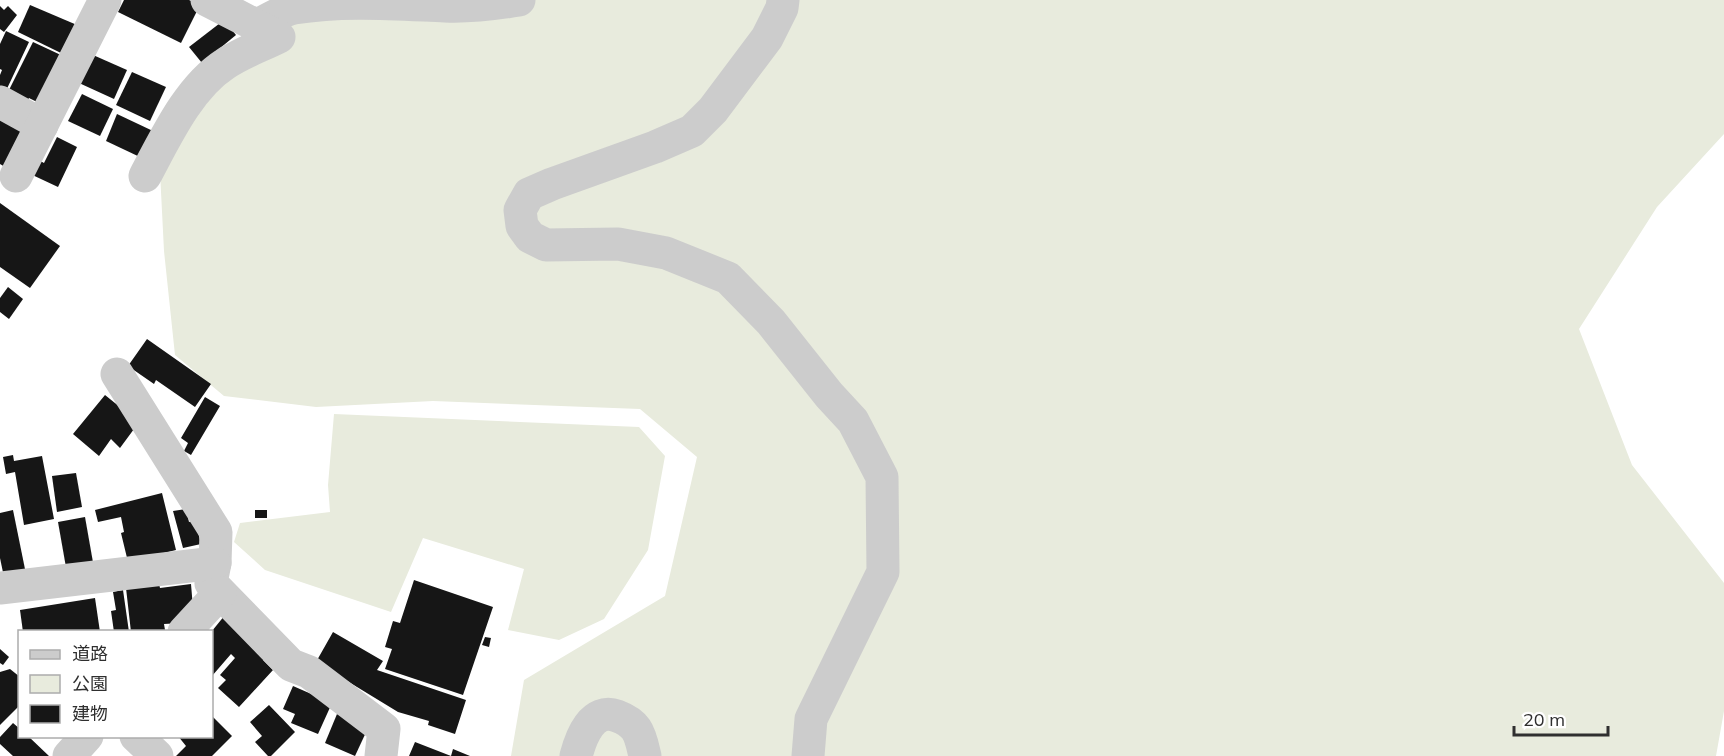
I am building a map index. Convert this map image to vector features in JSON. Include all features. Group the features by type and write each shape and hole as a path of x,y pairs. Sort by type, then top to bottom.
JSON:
{"street":[{"path":"16,176 105,0"},
{"path":"145,176 173,123 203,83 224,64 279,37 207,0"},
{"path":"256,26 291,8 335,3 388,2 447,7 519,0"},
{"path":"783,0 782,8 766,38 713,110 692,131 529,194 520,210 522,226 530,237 546,245 618,244 666,253 728,278 771,322 852,421 882,477 884,572 811,719 808,756"},
{"path":"0,102 42,125"},
{"path":"117,374 216,532 218,578 185,630"},
{"path":"0,588 218,578"},
{"path":"218,578 291,665 309,672 384,729 381,756"},
{"path":"576,756 581,737 593,719 610,713 626,719 638,730 645,756"},
{"path":"69,756 85,738"},
{"path":"138,738 157,756"}],"green space":[{"path":"319,0 1724,0 1724,134 1657,207 1579,329 1632,465 1724,583 1724,711 1716,756 511,756 524,680 665,596 697,457 640,409 433,401 316,407 224,396 175,355 164,251 160,172 215,55"},
{"path":"334,414 639,427 665,456 648,550 604,619 559,640 508,630 524,569 423,538 391,612 265,570 234,542 240,523 330,512 328,485"}],"building":[{"path":"124,0 189,0 200,5 181,43 118,12"},
{"path":"30,5 77,25 63,54 18,32"},
{"path":"0,6 4,10 8,6 17,15 4,32 0,29"},
{"path":"224,20 236,35 202,63 189,47"},
{"path":"6,31 29,42 4,95 0,93 2,70 0,69 0,44"},
{"path":"33,42 63,56 41,104 29,98 26,103 7,94"},
{"path":"93,55 127,70 114,99 79,83"},
{"path":"132,72 166,87 150,121 116,105"},
{"path":"82,94 113,109 100,136 68,121"},
{"path":"117,114 153,131 142,158 106,141"},
{"path":"0,118 24,129 5,167 0,164"},
{"path":"57,137 77,147 58,187 26,172 33,157 44,163"},
{"path":"0,203 60,246 30,288 0,267"},
{"path":"8,287 23,299 9,319 0,312 0,298"},
{"path":"147,339 211,384 195,407 156,380 154,384 128,366"},
{"path":"105,395 136,420 134,429 120,448 111,439 99,456 73,434"},
{"path":"205,397 220,406 191,455 184,451 188,443 181,438"},
{"path":"13,455 14,461 42,456 54,519 24,525 15,472 6,474 3,457"},
{"path":"76,473 82,507 57,512 52,476"},
{"path":"162,493 176,550 128,562 121,533 124,532 121,517 98,522 95,510"},
{"path":"186,509 189,522 195,520 201,544 183,548 173,511"},
{"path":"13,510 27,579 5,582 0,558 0,513"},
{"path":"255,510 267,510 267,518 255,518"},
{"path":"85,517 94,568 67,573 58,522"},
{"path":"414,580 493,607 463,695 385,669 392,649 385,647 393,621 400,623"},
{"path":"159,584 160,588 191,584 193,608 181,623 164,624 165,630 131,630 126,588"},
{"path":"123,590 129,630 114,630 111,611 116,610 113,592"},
{"path":"95,598 100,630 23,630 20,610"},
{"path":"225,615 266,656 263,660 273,670 239,707 218,688 226,680 220,675 235,658 231,654 213,675 213,630"},
{"path":"333,632 383,661 377,670 466,700 455,734 428,725 429,721 398,712 316,662"},
{"path":"485,637 491,638 489,647 482,645"},
{"path":"0,649 9,657 3,665 0,663"},
{"path":"10,669 18,675 18,707 0,725 0,672"},
{"path":"293,686 332,703 318,734 291,723 295,714 283,709"},
{"path":"269,705 295,732 271,756 268,756 255,742 262,736 250,722"},
{"path":"337,714 368,728 355,756 325,743"},
{"path":"213,717 232,736 212,756 176,756 186,746 180,738 213,738"},
{"path":"13,723 18,727 18,738 30,738 49,756 13,756 0,744 0,737"},
{"path":"415,742 451,756 409,756"},
{"path":"453,749 470,756 451,756"}]}
